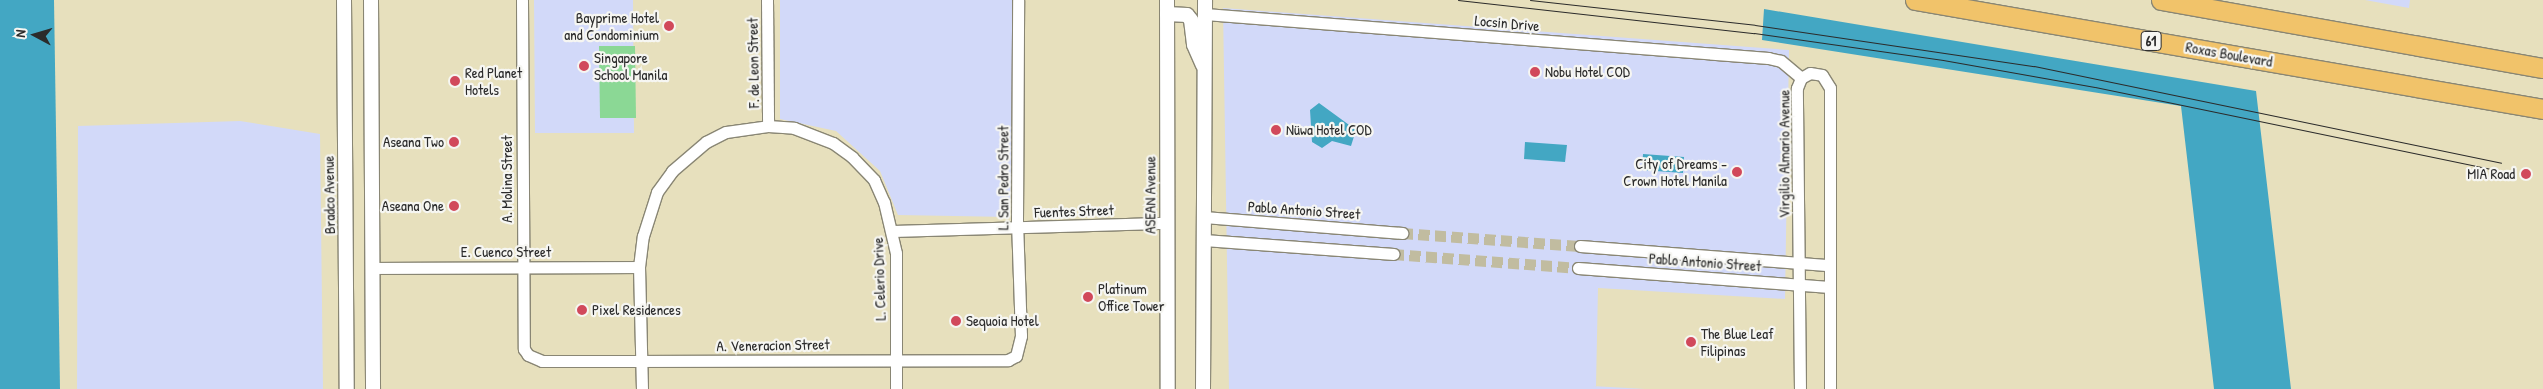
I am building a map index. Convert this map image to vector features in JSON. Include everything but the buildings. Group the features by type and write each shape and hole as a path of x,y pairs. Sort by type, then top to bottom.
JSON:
{"highway":[{"name":"Roxas Boulevard","path":"1915,0 2543,109"},
{"path":"2161,0 2181,2 2543,68"}],"street":[{"name":"Bradco Avenue","path":"344,0 346,389"},
{"path":"371,0 373,389"},
{"name":"A. Molina Street","path":"522,0 523,343 529,356"},
{"name":"F. de Leon Street","path":"767,0 768,126"},
{"name":"L. San Pedro Street","path":"1016,356 1021,336 1017,228 1018,0"},
{"path":"1167,7 1187,15 1191,20 1194,45 1205,68"},
{"name":"ASEAN Avenue","path":"1167,7 1166,223 1168,389"},
{"path":"1203,389 1205,7"},
{"name":"Locsin Drive","path":"1205,7 1768,58 1781,61 1801,78"},
{"name":"Virgilio Almario Avenue","path":"1800,389 1797,88 1801,78 1817,73 1827,81 1830,88 1830,389"},
{"name":"L. Celerio Drive","path":"642,389 640,267 648,214 657,192 672,171 706,142 726,132 768,126 794,128 816,135 852,157 874,180 893,231 896,253 896,389"},
{"name":"Pablo Antonio Street","path":"1204,217 1402,233"},
{"name":"Fuentes Street","path":"893,231 1166,223"},
{"path":"1204,240 1393,254"},
{"name":"Pablo Antonio Street","path":"1580,246 1829,265"},
{"name":"E. Cuenco Street","path":"372,268 640,267"},
{"name":"Pablo Antonio Street","path":"1578,268 1829,286"},
{"name":"A. Veneracion Street","path":"529,356 542,361 642,361 896,358 1008,360 1016,356"}],"shaded area":[{"name":"Singapore School Manila","path":"534,0 633,0 634,133 535,133"},
{"path":"780,0 1014,0 1010,217 898,215 880,171 836,131 780,119"},
{"path":"2365,0 2410,0 2409,8"},
{"path":"1223,8 1789,50 1785,299 1598,288 1596,386 1592,386 1645,389 1229,389"},
{"path":"240,121 320,134 323,389 77,389 78,126"}],"green space":[{"path":"599,46 635,46 636,118 600,118"}],"water":[{"path":"0,0 54,0 60,389 0,389"},
{"path":"1764,9 2256,91 2291,389 2214,389 2181,106 1762,40"},
{"path":"1319,103 1356,130 1351,146 1332,141 1322,148 1312,142 1310,110"},
{"path":"1525,142 1567,145 1565,162 1524,159"},
{"path":"1643,154 1684,157 1683,173 1642,170"}],"tunnel":[{"path":"1402,233 1580,246"},
{"path":"1393,254 1578,268"}],"tram line":[{"path":"1458,0 1754,33 1943,60 2095,87 2510,173"},
{"path":"1530,0 1755,25 2034,66 2501,163"}],"place":[{"name":"Bayprime Hotel and Condominium","path":"669,26"},
{"name":"Singapore School Manila","path":"584,66"},
{"name":"Nobu Hotel COD","path":"1535,72"},
{"name":"Red Planet Hotels","path":"455,81"},
{"name":"Nüwa Hotel COD","path":"1276,130"},
{"name":"Aseana Two","path":"454,142"},
{"name":"City of Dreams - Crown Hotel Manila","path":"1737,172"},
{"name":"MIA Road","path":"2526,174"},
{"name":"Aseana One","path":"454,206"},
{"name":"Platinum Office Tower","path":"1088,297"},
{"name":"Pixel Residences","path":"582,310"},
{"name":"Sequoia Hotel","path":"956,321"},
{"name":"The Blue Leaf Filipinas","path":"1691,342"}]}
